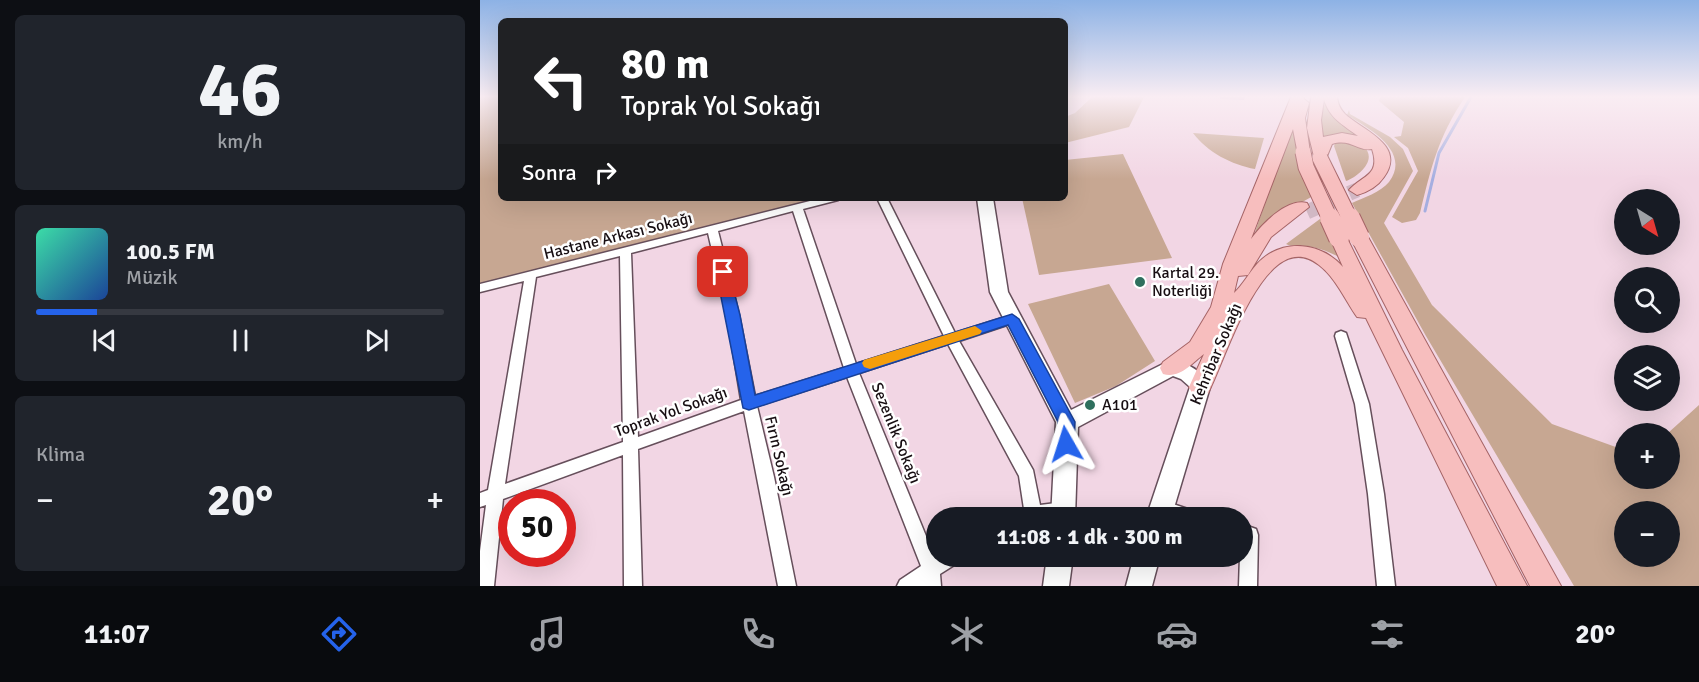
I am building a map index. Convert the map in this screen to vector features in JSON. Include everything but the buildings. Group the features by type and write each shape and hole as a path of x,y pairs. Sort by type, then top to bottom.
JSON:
{"main road":[{"path":"1228,309 1232,264 1287,124"},
{"path":"1299,124 1306,167 1349,238 1546,586"},
{"path":"1313,124 1320,159 1391,350 1512,586"},
{"path":"1320,159 1326,141 1337,137 1355,139 1370,148 1373,159 1366,174 1353,188 1368,184 1378,176 1383,160 1381,151 1368,135 1352,124"},
{"path":"985,201 999,292 1066,422 1064,507"},
{"name":"Kehribar Sokağı","path":"1161,507 1228,309 1267,242 1304,209"},
{"path":"1066,422 1171,368 1198,347 1272,259 1283,251 1312,252 1334,267 1391,350"},
{"path":"1171,368 1189,373 1200,387"},
{"path":"1056,586 1058,567"},
{"path":"1139,586 1144,567"}],"street":[{"name":"Hastane Arkası Sokağı","path":"480,288 822,201"},
{"path":"883,201 951,338 1028,475 1028,507"},
{"name":"Sezenlik Sokağı","path":"797,207 851,369 931,578"},
{"name":"Fırın Sokağı","path":"712,228 733,315 787,586"},
{"path":"625,251 633,586"},
{"path":"485,586 495,494 516,354 531,275"},
{"name":"Toprak Yol Sokağı","path":"480,500 749,403 1012,319"},
{"path":"1341,336 1362,404 1376,494 1386,586"},
{"path":"906,586 931,578 942,567"},
{"path":"1248,586 1249,567"}],"shaded area":[{"path":"480,124 498,124 498,201 812,201 480,285"},
{"path":"1068,124 1130,124 1129,127 1068,142"},
{"path":"1322,124 1348,124 1368,138 1336,134 1322,137"},
{"path":"1362,124 1368,124 1390,137 1403,149 1413,171 1384,223 1432,305 1552,424 1614,446 1614,489 1680,489 1679,423 1699,405 1699,586 1574,586 1426,336 1352,203 1386,186 1395,171 1395,160 1391,151 1376,134"},
{"path":"1403,124 1449,124 1432,167 1420,213 1416,220 1402,223 1392,217 1418,171 1408,148 1394,137 1401,136"},
{"path":"1292,125 1313,196 1272,219 1255,232"},
{"path":"1193,133 1264,138 1255,169 1221,157 1205,146"},
{"path":"1340,140 1363,146 1369,156 1361,172 1346,181 1334,146"},
{"path":"1123,154 1172,258 1039,275 1023,201 1068,201 1068,160"},
{"path":"1324,216 1341,258 1314,247 1286,244"},
{"path":"1109,284 1155,361 1116,386 1075,403 1028,304"}],"waterway":[{"path":"1425,211 1439,153 1455,124"}],"tunnel":[{"path":"1307,212 1357,190"}],"slow traffic":[{"path":"870,363 975,331"}],"place":[{"name":"Kartal 29. Noterliği","path":"1140,282"},
{"name":"A101","path":"1090,405"}],"route":[{"path":"723,272 749,403 1012,319 1066,422 1066,444"}]}
